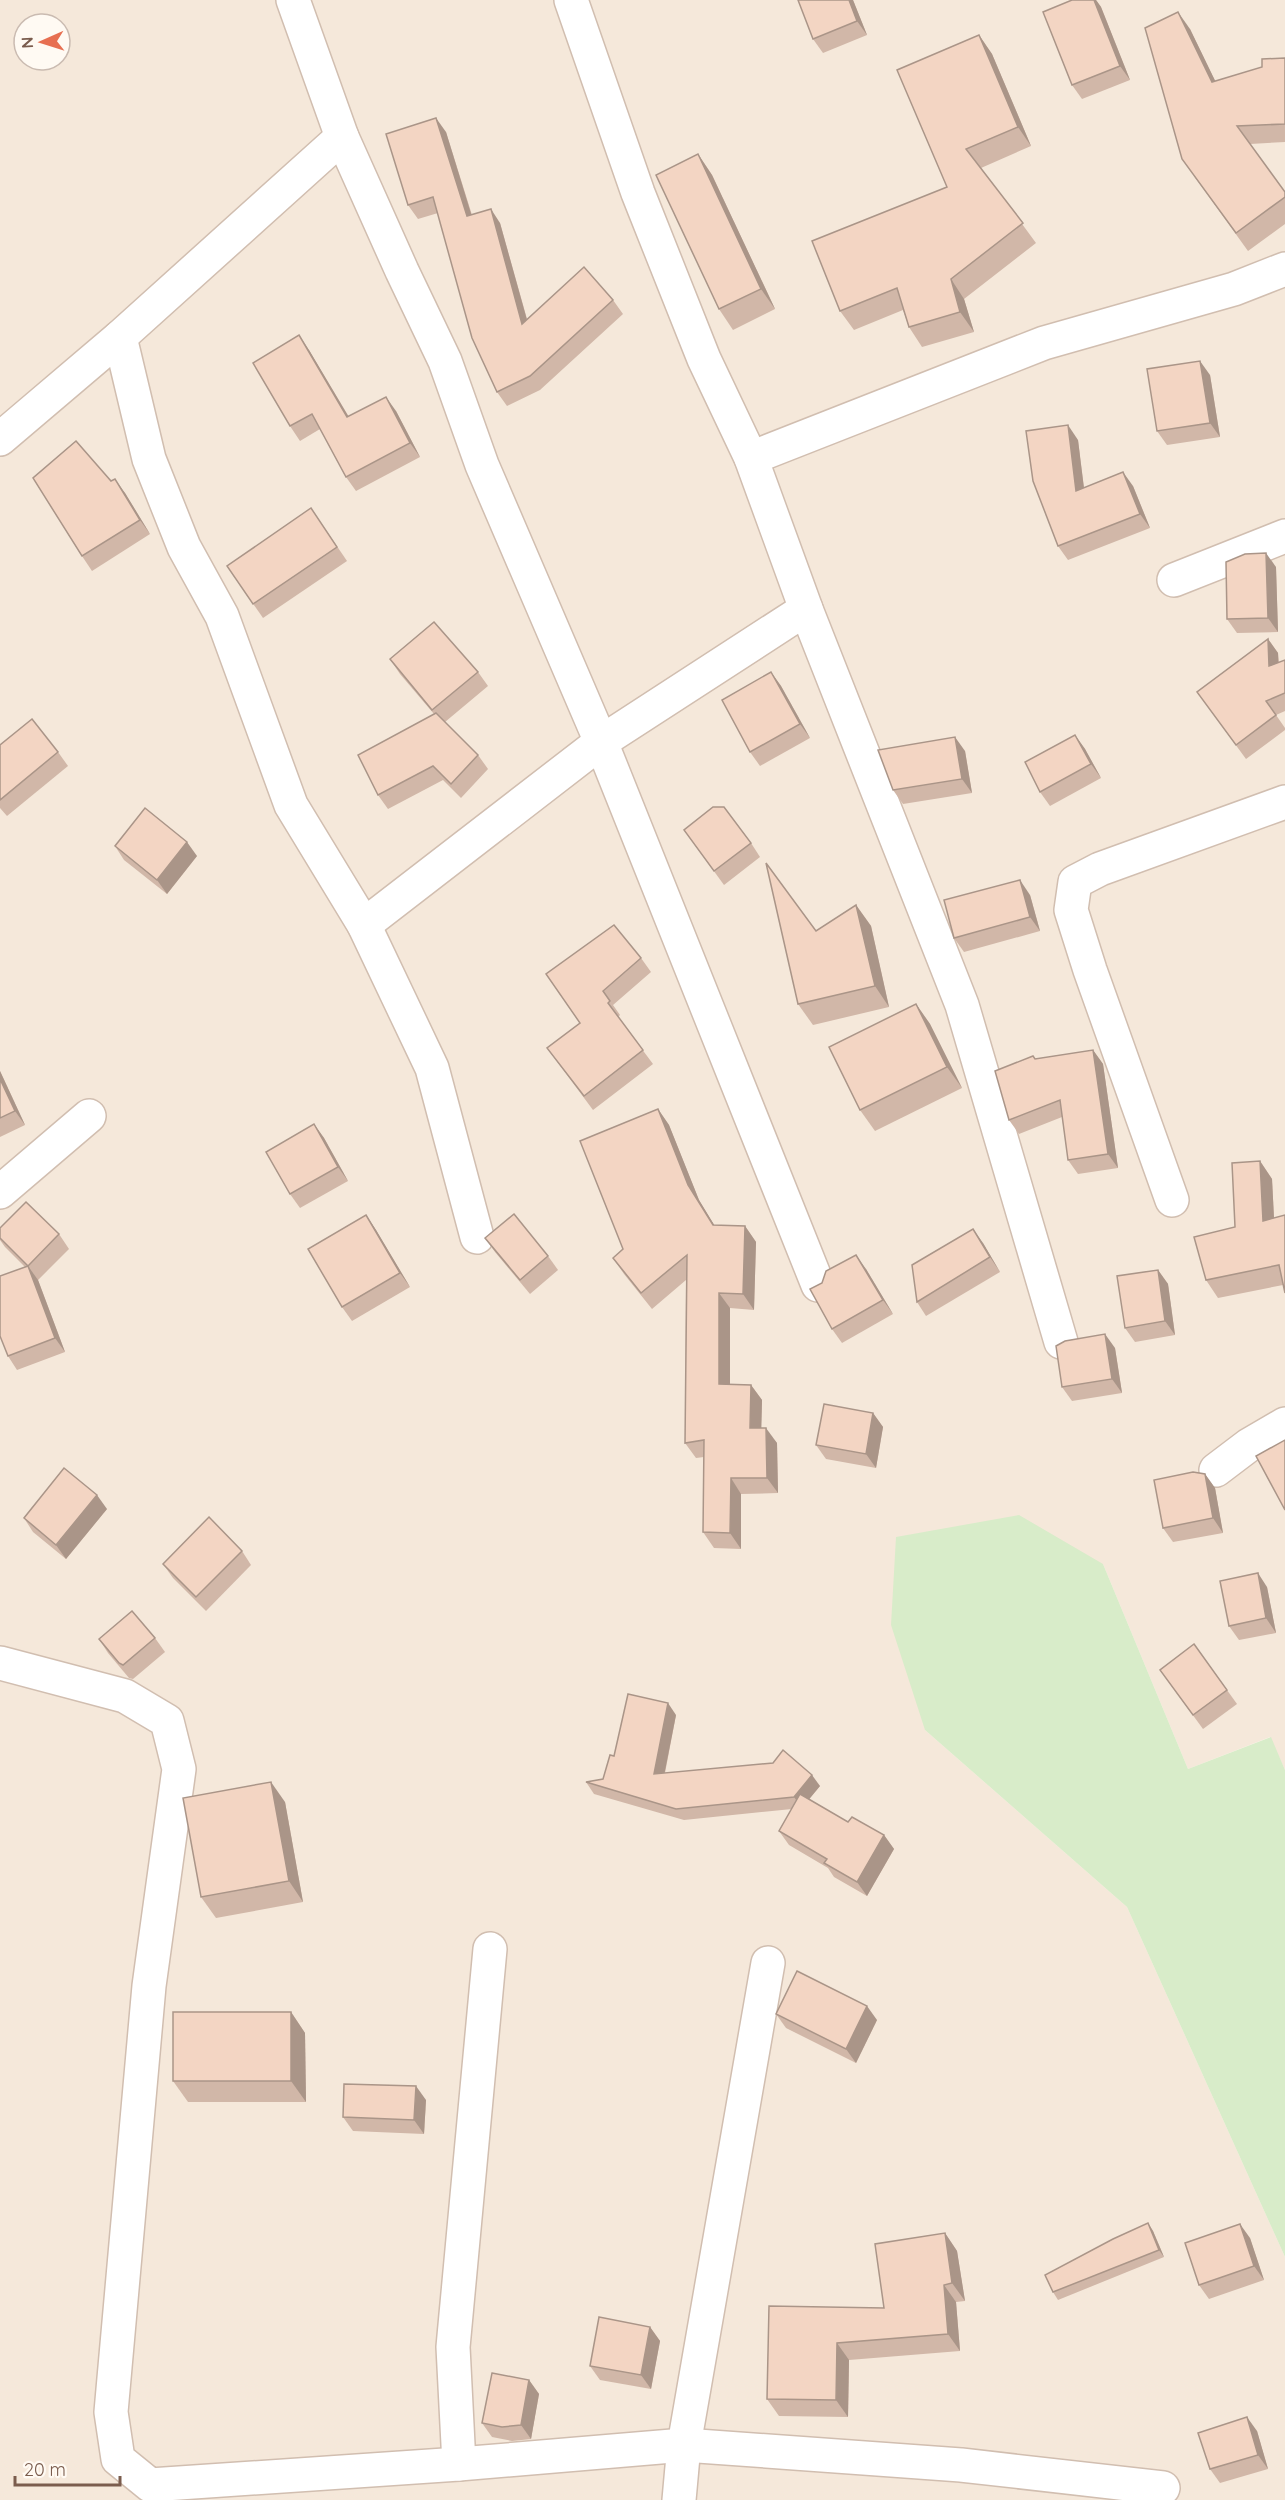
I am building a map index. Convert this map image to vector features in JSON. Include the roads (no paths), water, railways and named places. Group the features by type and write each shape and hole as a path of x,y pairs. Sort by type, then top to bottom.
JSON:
{"street":[{"path":"293,0 342,137 445,361 482,465 602,742 818,1285"},
{"path":"571,0 638,193 704,359 751,458 806,609 962,1005 1061,1342"},
{"path":"0,439 120,337 342,137"},
{"path":"751,458 1044,343 1234,289 1285,269"},
{"path":"120,337 149,459 184,547 222,616 291,805 364,925 432,1068 477,1237"},
{"path":"1174,580 1285,536"},
{"path":"364,925 602,742 806,609"},
{"path":"1172,1200 1077,930 1071,910 1075,882 1100,869 1285,802"},
{"path":"0,1192 89,1116"},
{"path":"1216,1470 1250,1445 1285,1424"},
{"path":"0,1663 125,1696 167,1720 179,1769 148,1986 111,2412 117,2459 150,2485 459,2464 684,2445 961,2465 1163,2488"},
{"path":"459,2464 453,2347 490,1949"},
{"path":"679,2500 684,2445 768,1963"}]}
